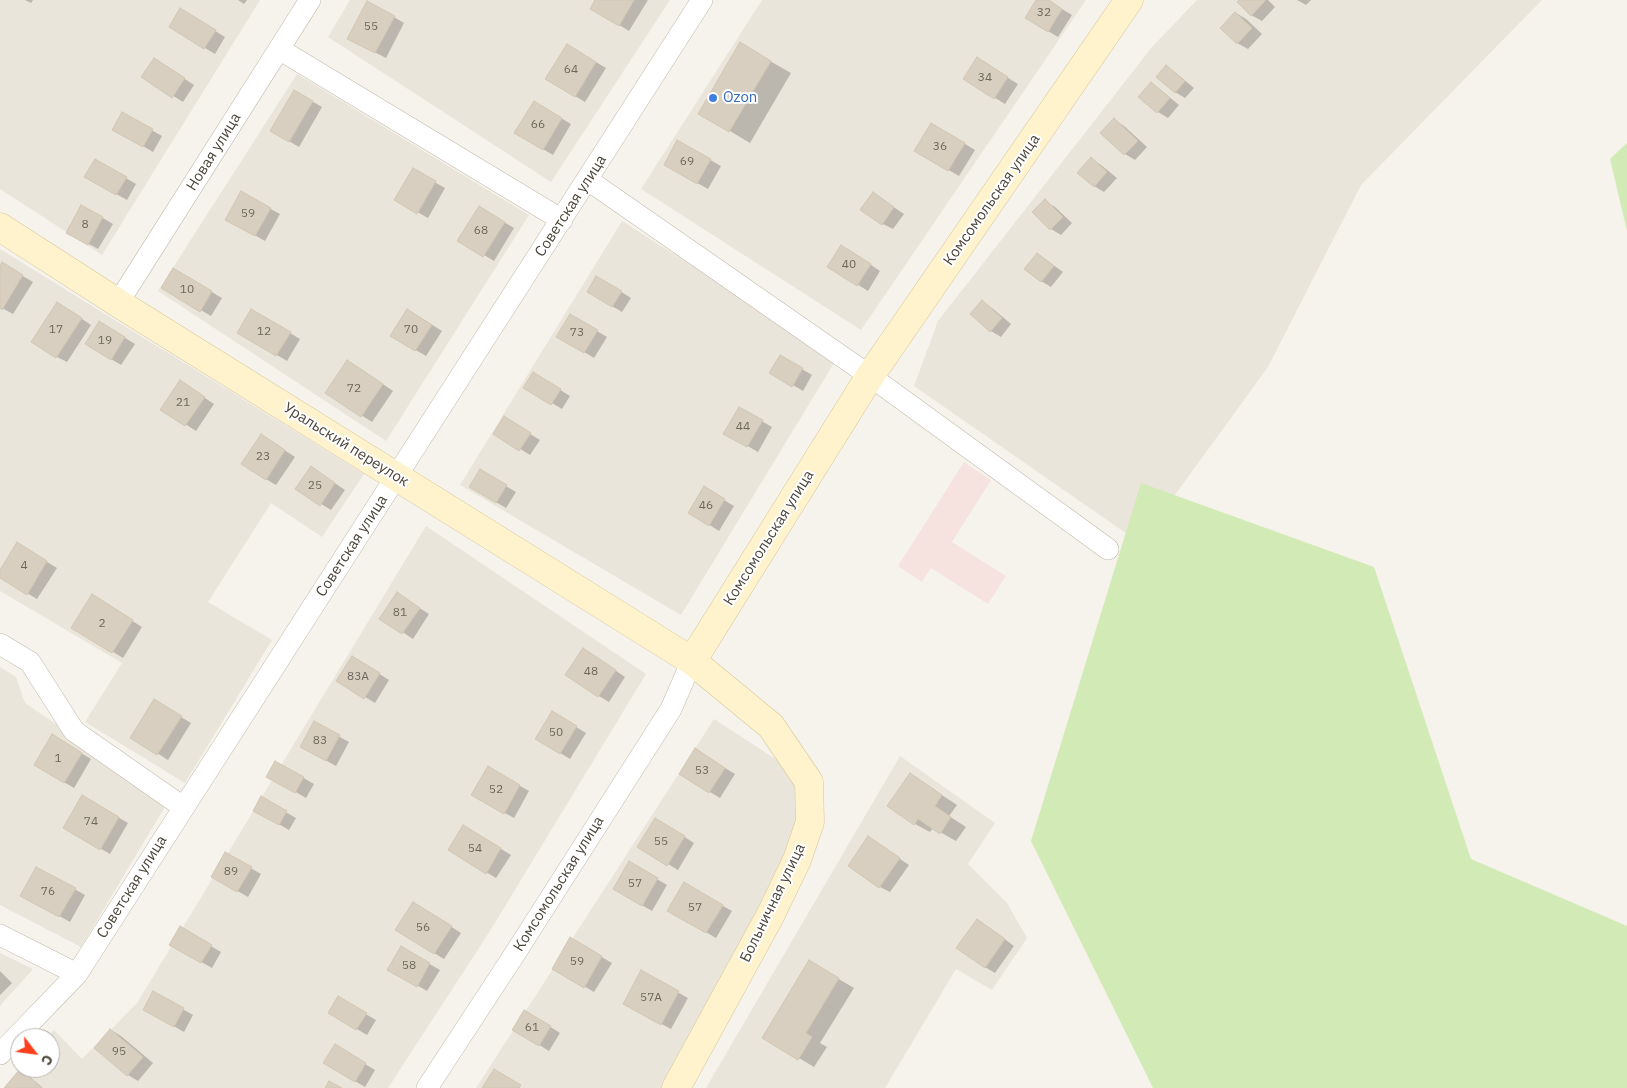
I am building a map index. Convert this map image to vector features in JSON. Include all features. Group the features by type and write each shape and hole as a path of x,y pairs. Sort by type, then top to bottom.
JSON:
{"street":[{"name":"Новая улица","path":"118,303 310,0"},
{"name":"Советская улица","path":"0,1054 77,974 702,0"},
{"name":"Комсомольская улица","path":"427,1088 516,952 670,709 692,661 870,376 1129,0"},
{"path":"279,49 562,220"},
{"path":"588,180 870,376 1108,549"},
{"name":"Уральский переулок","path":"0,227 118,303 692,661"},
{"path":"0,644 30,662 74,731 183,807"},
{"name":"Больничная улица","path":"676,1088 770,916 797,860 810,822 809,782 771,726 692,661"},
{"path":"0,935 77,974"}],"shaded area":[{"path":"0,0 260,0 102,255 0,189"},
{"path":"350,0 670,0 551,182 328,37"},
{"path":"762,0 1086,0 861,330 641,189"},
{"path":"1197,0 1542,0 1361,185 1268,367 1140,543 914,386 938,321 1152,47"},
{"path":"297,74 529,215 386,441 158,291"},
{"path":"622,221 837,358 681,615 460,485"},
{"path":"0,249 364,474 322,537 271,503 208,602 272,640 185,783 85,722 122,663 0,591"},
{"path":"964,462 991,480 952,542 1006,576 988,604 931,568 922,582 898,566"},
{"path":"426,526 646,674 490,931 388,1088 5,1088 14,1078 60,1078 60,1036 82,1059 137,1003"},
{"path":"0,667 16,677 25,703 169,800 81,947 0,905"},
{"path":"714,719 791,769 803,808 788,865 662,1088 476,1088"},
{"path":"900,756 995,823 968,864 1007,903 1027,938 992,990 956,969 885,1088 706,1088"},
{"path":"0,953 33,969 0,1006"}],"green space":[{"path":"1627,143 1627,231 1610,159"},
{"path":"1141,483 1374,567 1471,859 1627,926 1627,1088 1153,1088 1031,841"}],"building":[{"path":"595,0 634,0 619,26 590,9"},
{"path":"1036,0 1049,0 1062,9 1048,32 1025,18"},
{"path":"1239,0 1266,0 1251,16 1237,2"},
{"path":"367,1 395,16 375,53 347,39"},
{"path":"180,8 216,30 204,49 169,27"},
{"path":"1235,12 1252,28 1237,44 1220,28"},
{"path":"740,42 771,61 729,132 698,114"},
{"path":"567,44 596,62 575,97 545,79"},
{"path":"977,57 1008,77 994,99 963,79"},
{"path":"154,58 185,78 172,98 141,77"},
{"path":"1166,65 1185,81 1175,93 1156,77"},
{"path":"1151,82 1170,98 1157,113 1138,97"},
{"path":"294,90 313,101 289,142 270,131"},
{"path":"534,101 562,118 543,150 514,133"},
{"path":"122,112 153,129 143,147 112,130"},
{"path":"1114,118 1138,141 1124,155 1100,133"},
{"path":"931,123 965,143 948,171 914,151"},
{"path":"677,140 711,159 697,184 664,165"},
{"path":"1091,157 1107,172 1094,187 1077,173"},
{"path":"95,159 127,177 116,195 84,177"},
{"path":"413,168 436,181 417,214 394,200"},
{"path":"241,191 271,208 255,236 225,220"},
{"path":"873,192 894,207 882,225 860,210"},
{"path":"1045,199 1063,217 1050,230 1032,212"},
{"path":"81,205 103,217 88,245 66,233"},
{"path":"479,206 505,222 483,257 457,241"},
{"path":"841,245 871,264 857,286 827,267"},
{"path":"1037,253 1054,266 1041,282 1024,269"},
{"path":"2,262 23,275 2,310 0,308 0,265"},
{"path":"173,268 212,291 200,312 161,288"},
{"path":"596,276 622,291 612,307 587,292"},
{"path":"982,300 1002,318 990,332 970,314"},
{"path":"57,302 82,318 56,358 31,342"},
{"path":"251,309 291,332 276,356 237,333"},
{"path":"407,309 432,325 415,351 390,336"},
{"path":"570,314 598,330 584,353 556,337"},
{"path":"99,321 125,337 111,360 85,344"},
{"path":"780,355 803,368 792,387 769,373"},
{"path":"347,360 383,384 361,417 325,393"},
{"path":"533,372 561,389 551,405 523,388"},
{"path":"180,380 205,397 185,426 160,410"},
{"path":"739,407 763,420 747,447 723,434"},
{"path":"504,416 531,433 519,451 493,434"},
{"path":"261,434 285,450 266,480 241,464"},
{"path":"311,466 335,483 320,506 295,489"},
{"path":"480,469 507,485 496,503 469,487"},
{"path":"704,486 725,499 709,526 688,513"},
{"path":"17,542 47,561 27,595 0,578 0,570"},
{"path":"397,592 420,608 402,634 379,619"},
{"path":"92,594 133,620 112,653 71,628"},
{"path":"583,648 616,670 598,697 565,675"},
{"path":"352,656 380,673 364,699 336,681"},
{"path":"154,699 182,716 157,755 130,738"},
{"path":"552,711 577,726 560,754 535,739"},
{"path":"314,721 340,735 326,761 300,747"},
{"path":"52,734 82,753 64,783 34,765"},
{"path":"695,748 725,768 709,793 679,774"},
{"path":"275,761 304,777 295,793 266,777"},
{"path":"488,766 520,785 504,814 471,795"},
{"path":"910,773 942,795 935,806 951,817 940,834 918,819 914,825 887,806"},
{"path":"82,795 119,817 100,850 63,828"},
{"path":"261,796 287,811 279,825 253,811"},
{"path":"655,818 685,836 667,866 637,847"},
{"path":"463,825 501,848 486,874 448,850"},
{"path":"868,836 900,858 879,888 848,866"},
{"path":"225,852 252,867 237,892 211,877"},
{"path":"629,861 658,878 642,906 613,889"},
{"path":"36,867 76,888 59,917 20,896"},
{"path":"684,882 723,905 706,933 667,911"},
{"path":"413,902 452,926 434,954 395,930"},
{"path":"977,919 1005,939 985,968 956,948"},
{"path":"180,926 212,945 201,963 169,945"},
{"path":"570,937 602,956 584,988 552,969"},
{"path":"401,946 430,963 417,987 387,970"},
{"path":"809,960 839,978 806,1033 812,1037 798,1060 762,1038"},
{"path":"641,970 679,991 661,1025 623,1004"},
{"path":"153,991 184,1008 174,1027 143,1010"},
{"path":"338,996 367,1013 356,1030 328,1013"},
{"path":"524,1010 551,1026 539,1046 512,1030"},
{"path":"110,1029 143,1057 127,1076 94,1048"},
{"path":"335,1044 366,1063 355,1082 323,1063"},
{"path":"494,1069 521,1085 519,1088 482,1088"},
{"path":"12,1078 30,1078 42,1088 4,1088"},
{"path":"329,1081 342,1088 325,1088"}],"place":[{"name":"Ozon","path":"713,98"}]}
